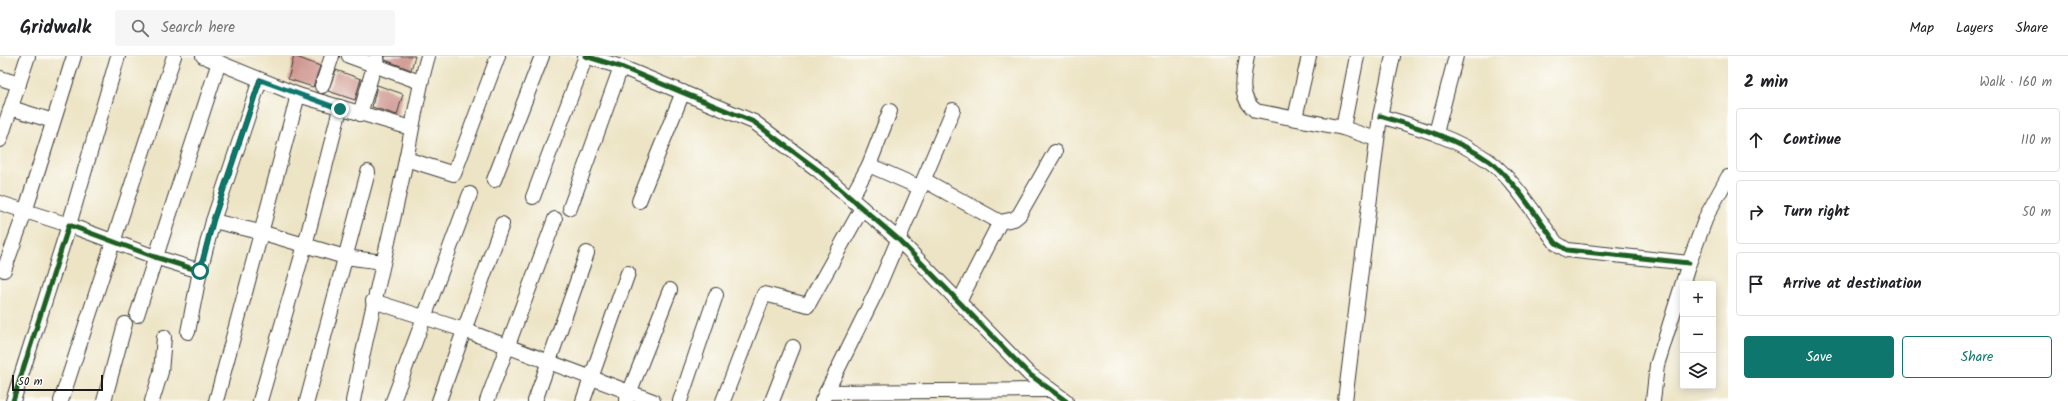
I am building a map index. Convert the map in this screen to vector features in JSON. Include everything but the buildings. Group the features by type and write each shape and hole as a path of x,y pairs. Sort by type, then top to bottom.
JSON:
{"street":[{"path":"0,140 28,56"},
{"path":"4,270 25,212 74,56"},
{"path":"13,401 70,225 118,56"},
{"path":"61,401 174,56"},
{"path":"204,56 298,95 340,109 411,128"},
{"path":"322,86 332,56"},
{"path":"349,56 375,61 420,82"},
{"path":"353,401 373,301 406,159 420,82 428,56"},
{"path":"406,159 454,174 498,56"},
{"path":"494,180 542,56"},
{"path":"533,197 585,56 621,67 754,122 818,170 899,240 1029,374 1066,401"},
{"path":"1247,56 1243,86 1248,105 1256,111 1343,128 1376,139"},
{"path":"1295,118 1309,56"},
{"path":"1343,128 1357,56"},
{"path":"1345,401 1376,139 1393,56"},
{"path":"1436,133 1456,56"},
{"path":"360,114 375,61"},
{"path":"137,315 219,62"},
{"path":"570,208 621,67"},
{"path":"0,78 19,84"},
{"path":"188,332 200,271 213,221 260,80"},
{"path":"639,201 683,92"},
{"path":"216,401 260,232 298,95"},
{"path":"11,108 53,122"},
{"path":"260,401 305,245 340,109"},
{"path":"953,110 899,240 824,396 1050,390"},
{"path":"850,198 869,165 890,111"},
{"path":"1380,116 1436,133 1489,161 1506,177 1556,243 1567,250 1688,263"},
{"path":"869,165 922,184 1000,222 1007,222 1019,215 1055,152"},
{"path":"307,401 368,172"},
{"path":"1653,401 1657,365 1688,263 1707,215 1728,177"},
{"path":"393,401 470,194"},
{"path":"0,203 70,225 155,257 200,271"},
{"path":"723,401 764,294 808,304 828,272 862,208"},
{"path":"487,401 555,218"},
{"path":"213,221 260,232 345,257 382,262"},
{"path":"959,302 1000,222"},
{"path":"439,401 502,224"},
{"path":"535,401 587,253"},
{"path":"583,401 628,273"},
{"path":"627,397 670,290"},
{"path":"680,401 716,295"},
{"path":"373,301 464,330 549,360 591,377 627,397 652,401"},
{"path":"104,401 125,324"},
{"path":"152,401 161,372 164,337"},
{"path":"772,401 793,347"}],"cycle path":[{"path":"585,56 621,67 754,122 818,170 899,240 1029,374 1066,401"},
{"path":"13,401 69,225 155,257 200,271 213,221 260,80"},
{"path":"1380,116 1422,129 1450,140 1489,161 1498,168 1516,188 1556,243 1567,250 1689,263"}],"route":[{"path":"200,271 213,221 260,80 340,109"}]}
